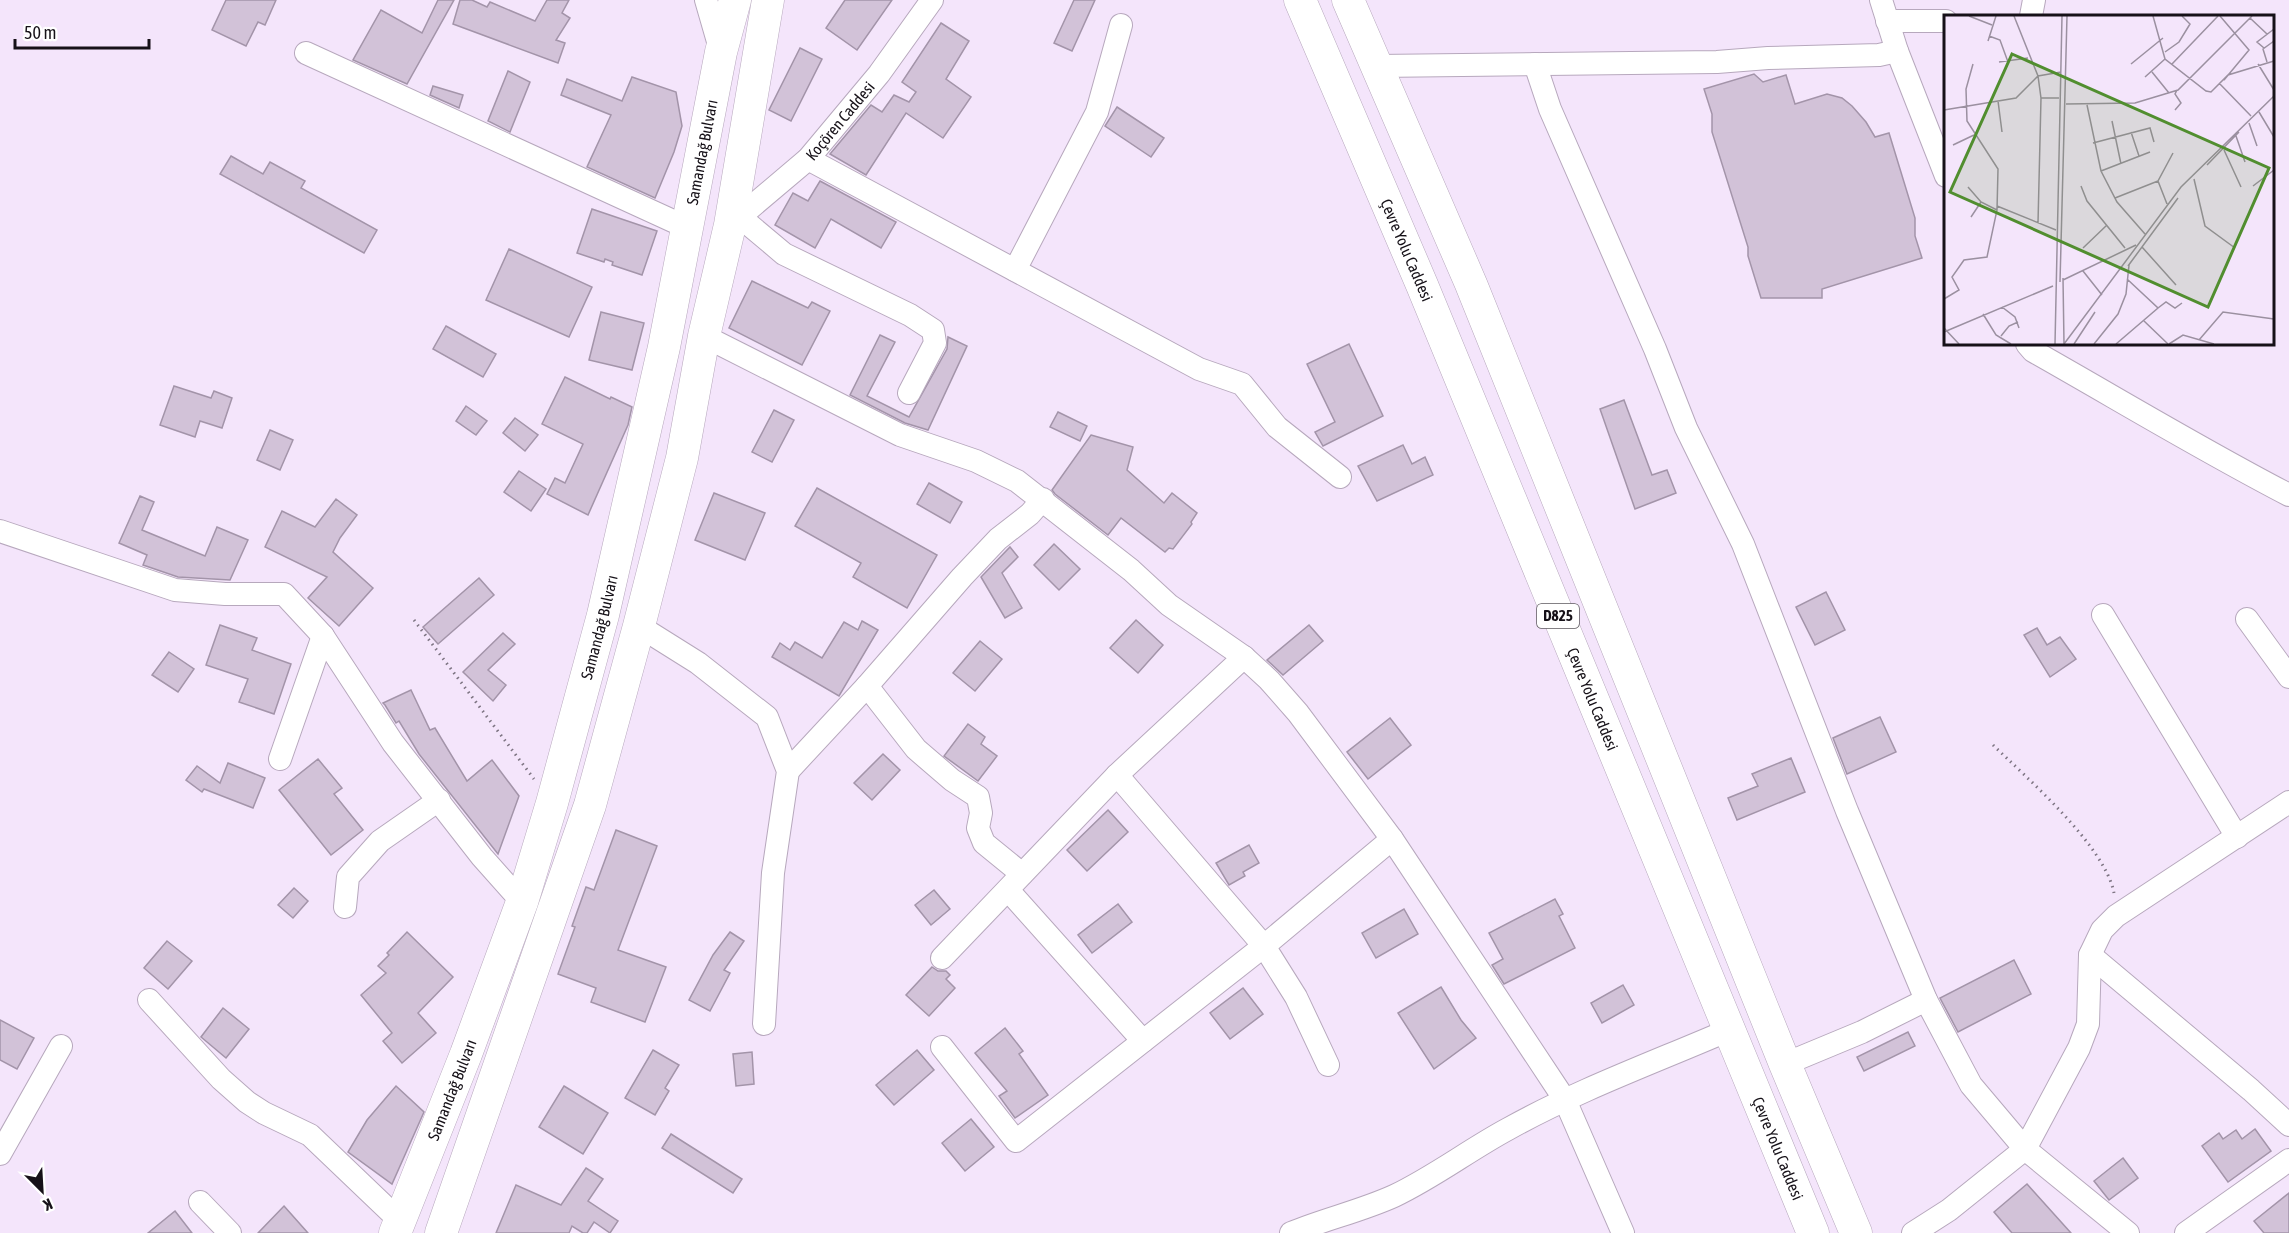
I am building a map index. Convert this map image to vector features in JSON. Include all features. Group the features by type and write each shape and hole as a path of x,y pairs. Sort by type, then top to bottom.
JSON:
{"highway":[{"name":"Samandağ Bulvarı","path":"397,1226 466,1054 522,902 552,803 605,603 664,346 721,52 735,0"},
{"path":"441,1233 590,805 639,626 682,458 704,336 735,221 768,0"},
{"name":"D825","path":"1348,0 1475,295 1785,1064 1856,1233"},
{"name":"Çevre Yolu Caddesi","path":"1301,6 1422,285 1813,1233"}],"street":[{"path":"705,0 721,52"},
{"name":"Koçören Caddesi","path":"735,221 808,159 879,74 932,0"},
{"path":"2031,15 2034,0"},
{"path":"1944,21 1884,10 1897,51 1944,171"},
{"path":"1015,270 1097,112 1121,25"},
{"path":"1377,66 1717,62 1879,55 1897,51"},
{"path":"306,53 686,227"},
{"path":"1535,64 1550,109 1655,349 1686,428 1743,544 1847,811 1926,1000 1971,1085 2025,1149 2128,1233"},
{"path":"808,159 1199,369 1242,384 1276,427 1340,477"},
{"path":"735,221 784,254 910,315 933,330 935,343 909,393"},
{"path":"704,336 900,435 976,460 1017,481 1043,499 1131,570 1168,605 1244,657 1269,680 1298,713 1392,839 1565,1100 1623,1233"},
{"path":"2028,345 2033,351 2093,387 2289,495"},
{"path":"788,771 998,539 1030,514 1043,499"},
{"path":"0,531 175,590 284,594 323,636 393,743 482,857 522,902"},
{"path":"2103,615 2183,744 2237,837"},
{"path":"2247,619 2289,677"},
{"path":"639,626 698,663 768,717 788,771 773,873 764,1024"},
{"path":"280,759 323,636"},
{"path":"942,958 1117,775 1244,657"},
{"path":"867,686 916,749 952,780 978,797 981,813 978,828 984,843 1143,1041"},
{"path":"1117,775 1264,946 1296,997 1328,1065"},
{"path":"345,907 348,877 380,841 439,800"},
{"path":"1913,1233 1949,1210 2025,1149 2079,1048 2088,1024 2090,955 2102,930 2116,916 2289,802"},
{"path":"942,1047 1016,1141 1264,946 1392,839"},
{"path":"2090,955 2242,1082 2289,1125"},
{"path":"148,1000 221,1079 247,1102 264,1113 310,1135 397,1226"},
{"path":"1785,1064 1862,1032 1926,1000"},
{"path":"1291,1233 1362,1209 1395,1195 1508,1129 1565,1100 1729,1030"},
{"path":"0,1154 61,1046"},
{"path":"2186,1233 2289,1160"},
{"path":"201,1202 230,1233"}],"path":[{"path":"414,620 552,803"},
{"path":"1993,745 2041,791 2100,859 2112,885 2116,916"}],"building":[{"path":"226,0 276,0 265,25 258,22 246,46 212,30"},
{"path":"438,0 454,0 407,84 353,60 381,10 422,33"},
{"path":"460,0 472,0 487,7 490,2 535,21 547,0 569,0 562,13 570,18 556,40 565,43 558,63 453,24"},
{"path":"845,0 892,0 857,50 826,28"},
{"path":"1074,0 1095,0 1072,51 1054,43"},
{"path":"941,23 969,41 946,79 971,97 943,138 906,113 866,175 830,154 871,105 882,112 894,95 909,102 916,92 902,82"},
{"path":"800,48 822,59 791,121 769,110"},
{"path":"508,71 530,82 510,132 488,121"},
{"path":"1754,74 1763,82 1786,75 1795,104 1827,94 1842,98 1866,122 1875,137 1889,133 1915,218 1915,236 1922,258 1822,289 1822,298 1761,298 1748,256 1748,247 1712,132 1712,114 1704,89"},
{"path":"632,77 676,92 682,126 655,198 587,167 611,115 561,95 567,79 622,101"},
{"path":"433,86 463,95 459,108 430,95"},
{"path":"1117,107 1164,138 1151,157 1105,126"},
{"path":"231,156 263,174 270,162 305,181 301,188 377,230 364,253 220,174"},
{"path":"820,181 896,222 881,248 831,219 815,248 775,225 793,193 808,201"},
{"path":"592,209 657,231 642,275 612,265 613,262 605,259 604,262 577,253"},
{"path":"509,249 592,287 569,337 486,300"},
{"path":"752,281 808,308 812,302 830,311 802,365 729,328"},
{"path":"601,312 644,323 632,370 589,360"},
{"path":"446,326 496,354 483,377 433,349"},
{"path":"880,335 895,342 867,396 909,417 947,349 948,337 967,346 928,430 905,423 850,395"},
{"path":"1349,344 1383,416 1323,446 1315,432 1335,422 1307,364"},
{"path":"565,377 632,407 628,425 588,515 547,494 555,478 565,483 583,444 542,424"},
{"path":"174,386 211,398 214,391 232,398 222,428 200,421 195,437 160,425"},
{"path":"1624,400 1652,475 1667,470 1676,493 1635,509 1600,409"},
{"path":"466,406 487,421 476,435 456,421"},
{"path":"774,410 794,420 772,462 752,452"},
{"path":"1058,412 1087,426 1080,441 1050,427"},
{"path":"515,418 538,435 525,451 503,433"},
{"path":"270,430 293,440 280,470 257,460"},
{"path":"1091,435 1133,447 1127,470 1164,503 1172,493 1197,513 1192,524 1173,549 1169,548 1165,552 1121,518 1108,535 1052,490"},
{"path":"1403,445 1412,464 1425,457 1433,475 1377,501 1358,466"},
{"path":"519,471 546,489 531,511 504,492"},
{"path":"929,483 962,502 950,523 917,504"},
{"path":"817,488 937,555 907,608 853,577 861,563 795,526"},
{"path":"714,493 765,513 745,560 695,540"},
{"path":"140,496 154,502 142,530 205,556 217,527 248,540 230,580 178,577 143,565 147,555 119,543"},
{"path":"336,499 357,515 333,552 373,588 339,626 308,598 327,577 265,547 282,511 315,527"},
{"path":"1054,544 1080,569 1059,590 1034,565"},
{"path":"1010,547 1018,557 1002,573 1022,608 1005,618 981,577"},
{"path":"479,578 494,595 438,644 423,627"},
{"path":"1826,592 1845,630 1815,645 1796,607"},
{"path":"1136,620 1163,645 1138,673 1110,648"},
{"path":"862,621 878,630 839,696 772,657 780,643 790,650 795,642 822,658 844,622 858,630"},
{"path":"220,625 257,638 252,650 291,664 274,714 239,702 248,679 206,665"},
{"path":"1309,625 1323,641 1283,675 1267,660"},
{"path":"2037,628 2047,645 2060,637 2076,659 2050,677 2024,635"},
{"path":"503,633 515,644 488,670 506,685 493,701 463,672"},
{"path":"980,641 1002,659 975,691 953,673"},
{"path":"169,652 194,669 178,692 152,675"},
{"path":"411,690 430,730 435,728 467,781 492,760 519,796 498,854 419,754 399,721 396,723 383,703"},
{"path":"1880,717 1896,752 1847,774 1833,738"},
{"path":"1390,718 1411,745 1368,779 1347,752"},
{"path":"968,724 985,737 981,744 997,756 978,781 944,756"},
{"path":"883,754 900,770 872,800 854,783"},
{"path":"1791,758 1805,792 1737,820 1728,798 1758,786 1752,774"},
{"path":"318,759 342,788 334,794 363,830 331,855 279,790"},
{"path":"228,763 265,778 253,808 204,789 202,792 186,780 197,766 220,783"},
{"path":"1108,810 1128,832 1087,871 1067,850"},
{"path":"616,830 657,846 618,950 666,967 645,1022 591,1002 596,988 558,974 586,887 594,890"},
{"path":"1249,845 1259,863 1243,872 1245,876 1229,885 1216,863"},
{"path":"294,888 308,901 293,918 278,905"},
{"path":"934,890 950,909 931,925 915,905"},
{"path":"1555,899 1563,914 1559,916 1575,948 1504,984 1492,965 1503,959 1489,933"},
{"path":"1118,904 1132,922 1092,953 1078,935"},
{"path":"1404,909 1418,934 1376,958 1362,933"},
{"path":"407,932 453,977 418,1013 436,1033 402,1063 383,1041 392,1033 361,995 386,973 378,966"},
{"path":"730,932 744,941 724,970 730,973 710,1011 689,1000 713,955"},
{"path":"167,941 192,961 168,989 144,968"},
{"path":"2014,960 2031,994 1958,1032 1940,998"},
{"path":"932,967 938,971 946,971 950,975 946,979 955,988 929,1016 906,995"},
{"path":"1623,985 1634,1005 1602,1023 1591,1003"},
{"path":"1441,987 1461,1020 1476,1038 1434,1069 1398,1013"},
{"path":"1243,988 1263,1014 1230,1039 1210,1013"},
{"path":"223,1008 249,1029 226,1058 201,1037"},
{"path":"0,1020 34,1038 17,1069 0,1060"},
{"path":"1005,1028 1023,1051 1019,1054 1048,1095 1015,1118 999,1096 1007,1091 975,1053"},
{"path":"1908,1032 1915,1046 1864,1071 1857,1057"},
{"path":"653,1050 679,1065 665,1088 669,1091 655,1115 625,1098"},
{"path":"917,1050 934,1070 894,1105 876,1085"},
{"path":"752,1052 754,1084 736,1086 733,1054"},
{"path":"396,1086 424,1112 392,1184 348,1152 367,1120"},
{"path":"564,1086 608,1113 583,1154 539,1127"},
{"path":"971,1119 994,1147 965,1171 942,1143"},
{"path":"2255,1129 2271,1151 2228,1182 2202,1146 2219,1133 2223,1139 2236,1130 2242,1139"},
{"path":"671,1134 742,1179 733,1193 662,1148"},
{"path":"2123,1158 2138,1178 2109,1200 2094,1181"},
{"path":"586,1168 603,1179 588,1201 618,1221 610,1233 594,1222 587,1233 572,1226 569,1233 496,1233 516,1185 561,1205"},
{"path":"2027,1184 2071,1233 2012,1233 1994,1212"},
{"path":"2289,1193 2289,1233 2264,1233 2254,1221"},
{"path":"284,1206 308,1233 258,1233"},
{"path":"175,1211 192,1233 148,1233"}]}
